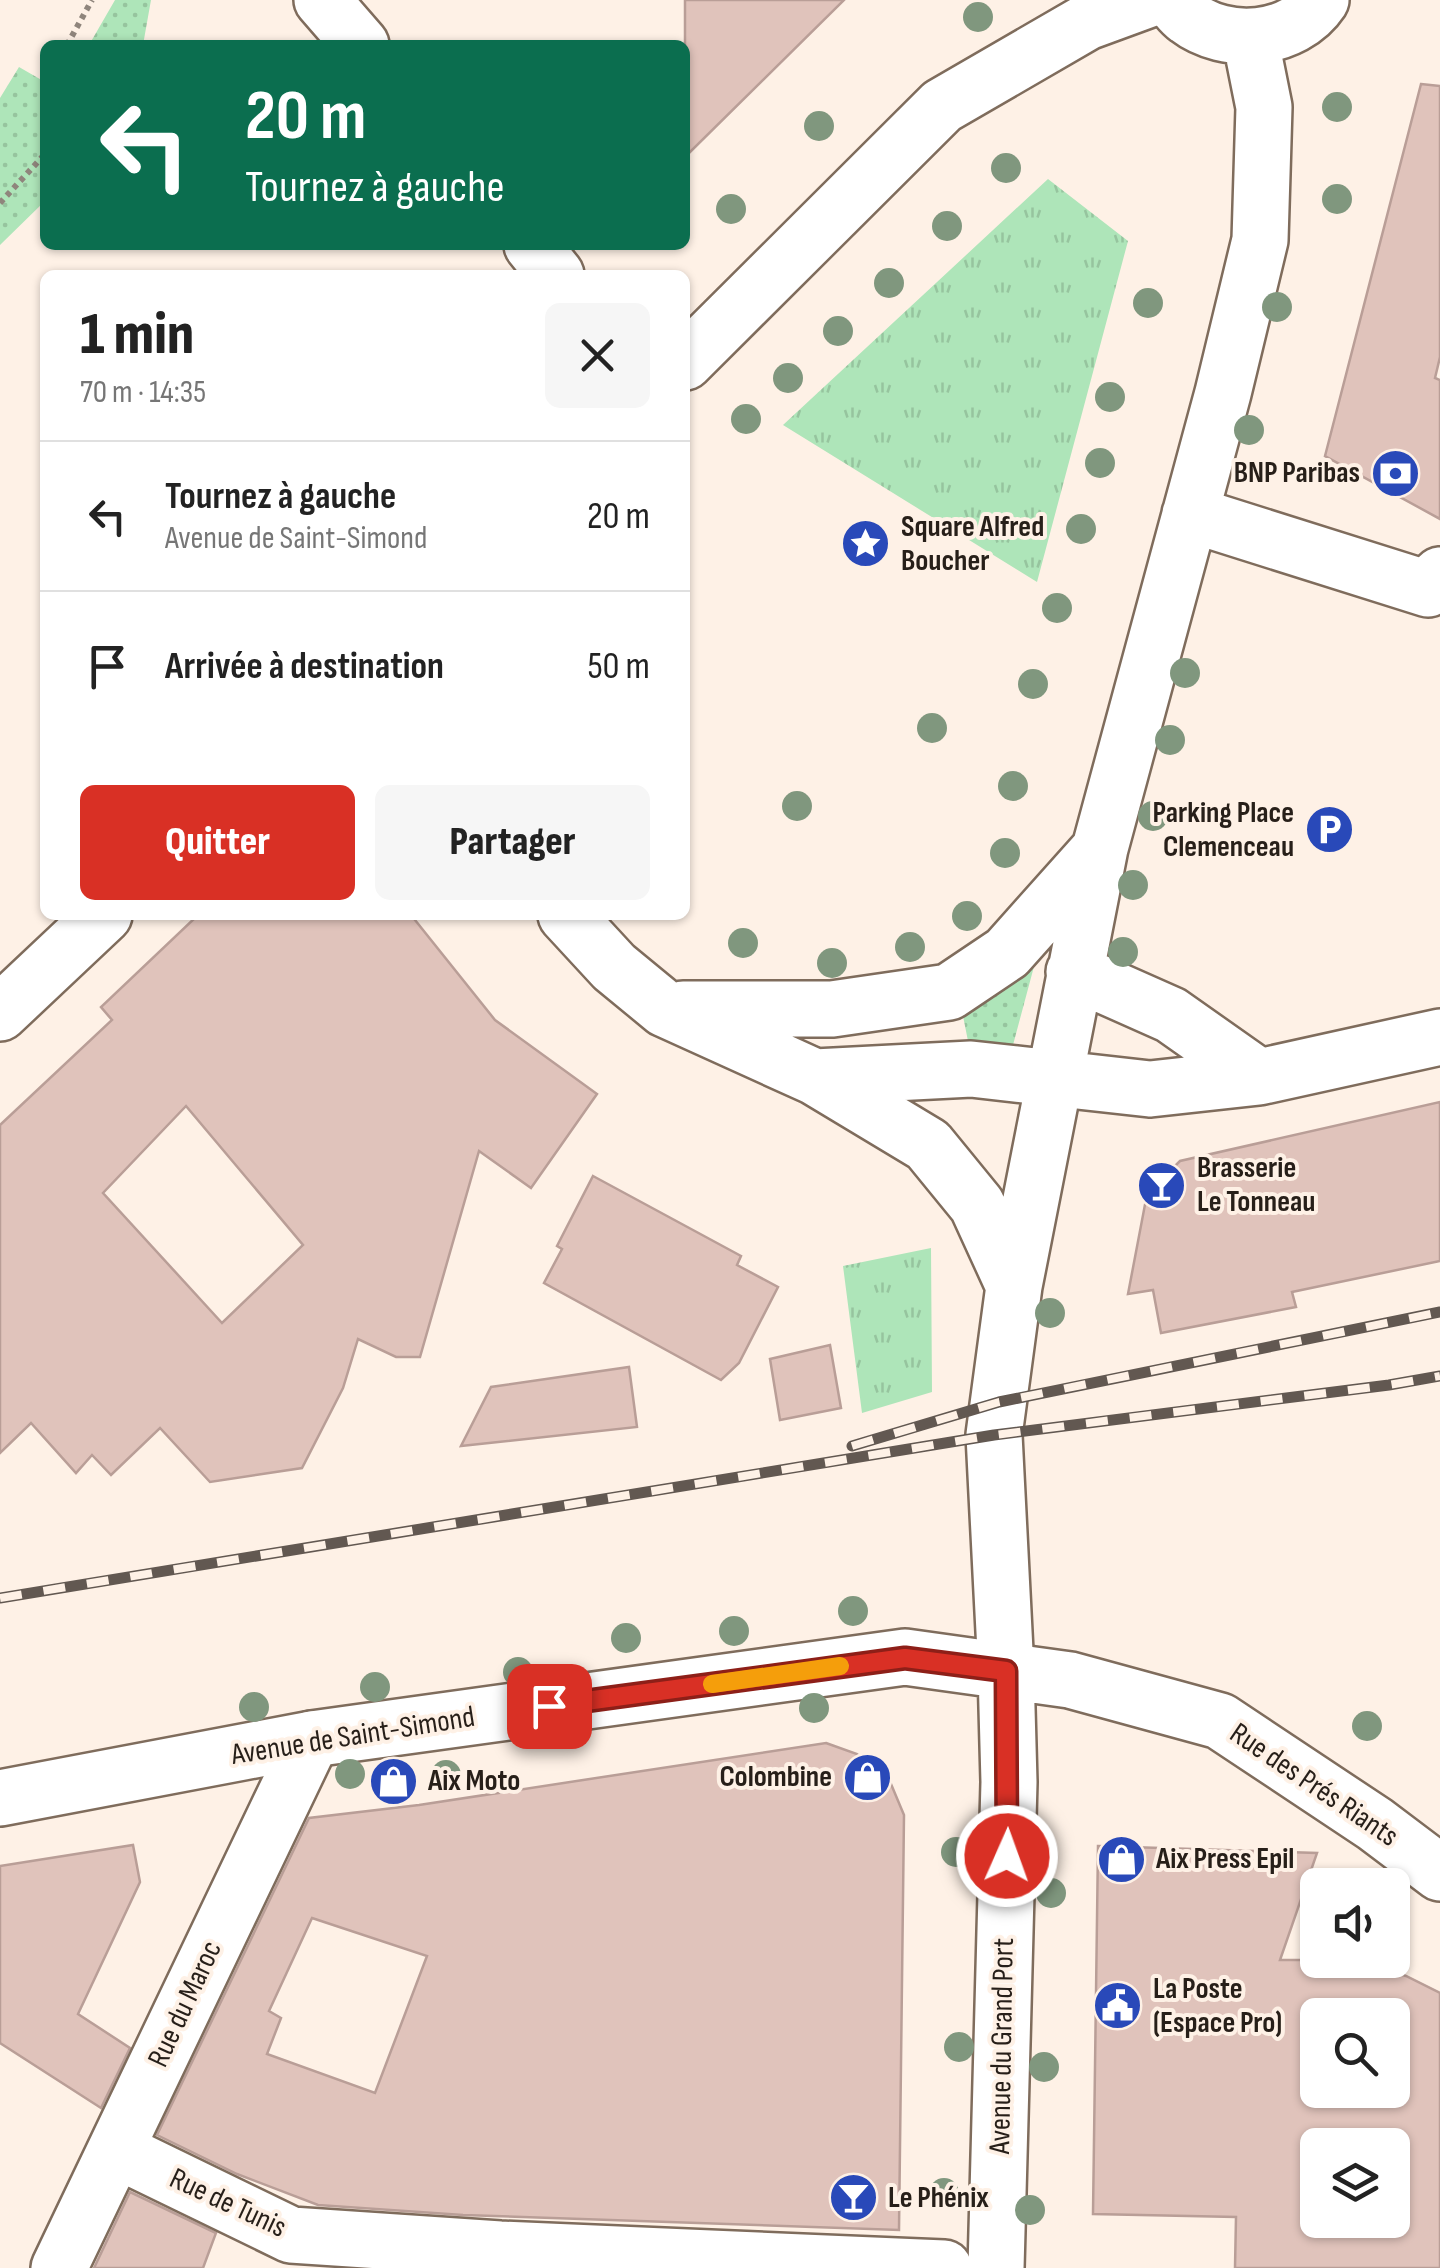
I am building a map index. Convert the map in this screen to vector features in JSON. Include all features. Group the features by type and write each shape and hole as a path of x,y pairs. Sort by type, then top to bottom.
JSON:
{"street":[{"path":"322,0 357,40"},
{"path":"690,357 942,106 1087,22 1147,0"},
{"path":"1171,0 1188,18 1217,33 1250,37 1285,29 1321,0"},
{"path":"1014,1286 1100,848 1260,240 1264,107 1250,37"},
{"path":"536,250 552,270"},
{"path":"1190,514 1428,589 1440,575"},
{"path":"665,1009 832,1009 948,992 1007,953 1100,848"},
{"path":"0,1013 99,920"},
{"path":"571,920 614,967 665,1009 815,1077 928,1144 977,1204 1014,1286"},
{"path":"1070,992 1259,1077"},
{"path":"815,1077 971,1069 1150,1089 1259,1077 1440,1037"},
{"name":"Avenue du Grand Port","path":"996,2268 1009,1782 994,1435 1014,1286"},
{"name":"Avenue de Saint-Simond","path":"0,1798 312,1739 905,1658 1006,1671"},
{"name":"Rue des Prés Riants","path":"1006,1671 1070,1680 1220,1721 1374,1824 1440,1874"},
{"name":"Rue du Maroc","path":"59,2268 312,1739"},
{"name":"Rue de Tunis","path":"116,2150 290,2235 612,2260 944,2268"}],"path":[{"path":"70,40 92,0"},
{"path":"0,203 40,159"}],"green space":[{"path":"115,0 151,0 144,40 92,40"},
{"path":"19,67 40,79 40,206 0,245 0,98"},
{"path":"1048,179 1128,241 1037,582 783,425"},
{"path":"1036,959 1013,1045 970,1051 963,1016"},
{"path":"931,1248 932,1392 862,1413 843,1266"}],"building":[{"path":"685,0 844,0 690,152 690,40 685,40"},
{"path":"1421,84 1440,86 1440,357 1435,378 1440,380 1440,519 1325,456"},
{"path":"193,920 415,920 495,1020 597,1094 531,1188 479,1151 420,1357 396,1357 358,1339 343,1388 302,1468 210,1482 160,1428 111,1475 92,1455 76,1473 31,1423 0,1453 0,1125 112,1020 101,1007","holes":["186,1106 303,1245 222,1323 103,1193"]},
{"path":"1440,1102 1440,1261 1292,1292 1296,1307 1161,1333 1153,1290 1128,1294 1147,1194 1180,1161"},
{"path":"593,1176 741,1256 737,1265 778,1287 739,1363 721,1380 544,1283 562,1249 557,1246"},
{"path":"830,1345 841,1408 780,1420 770,1359"},
{"path":"629,1367 637,1427 461,1446 491,1387"},
{"path":"826,1743 857,1754 891,1784 904,1815 899,2230 463,2215 318,2205 237,2174 157,2135 309,1818","holes":["312,1918 427,1956 375,2093 267,2054 281,2018 269,2011"]},
{"path":"133,1845 140,1882 78,2014 130,2048 101,2108 0,2043 0,1866"},
{"path":"1098,1846 1317,1853 1312,1868 1300,1868 1300,1902 1280,1960 1300,1960 1300,1978 1410,1978 1440,1993 1440,2268 1235,2268 1236,2217 1093,2214"},
{"path":"130,2192 216,2233 203,2268 94,2268"}],"railway":[{"path":"852,1446 999,1402 1440,1312"},
{"path":"0,1598 994,1435 1440,1376"}],"slow traffic":[{"path":"712,1684 840,1666"}],"place":[{"name":"BNP Paribas","path":"1395,473"},
{"name":"Square Alfred Boucher","path":"866,544"},
{"name":"Parking Place Clemenceau","path":"1329,830"},
{"name":"Brasserie Le Tonneau","path":"1162,1185"},
{"name":"Colombine","path":"867,1777"},
{"name":"Aix Moto","path":"393,1781"},
{"name":"Aix Press Epil","path":"1121,1859"},
{"name":"La Poste (Espace Pro)","path":"1118,2006"},
{"name":"Le Phénix","path":"853,2198"}],"route":[{"path":"549,1706 905,1658 1006,1671 1007,1856"}]}
